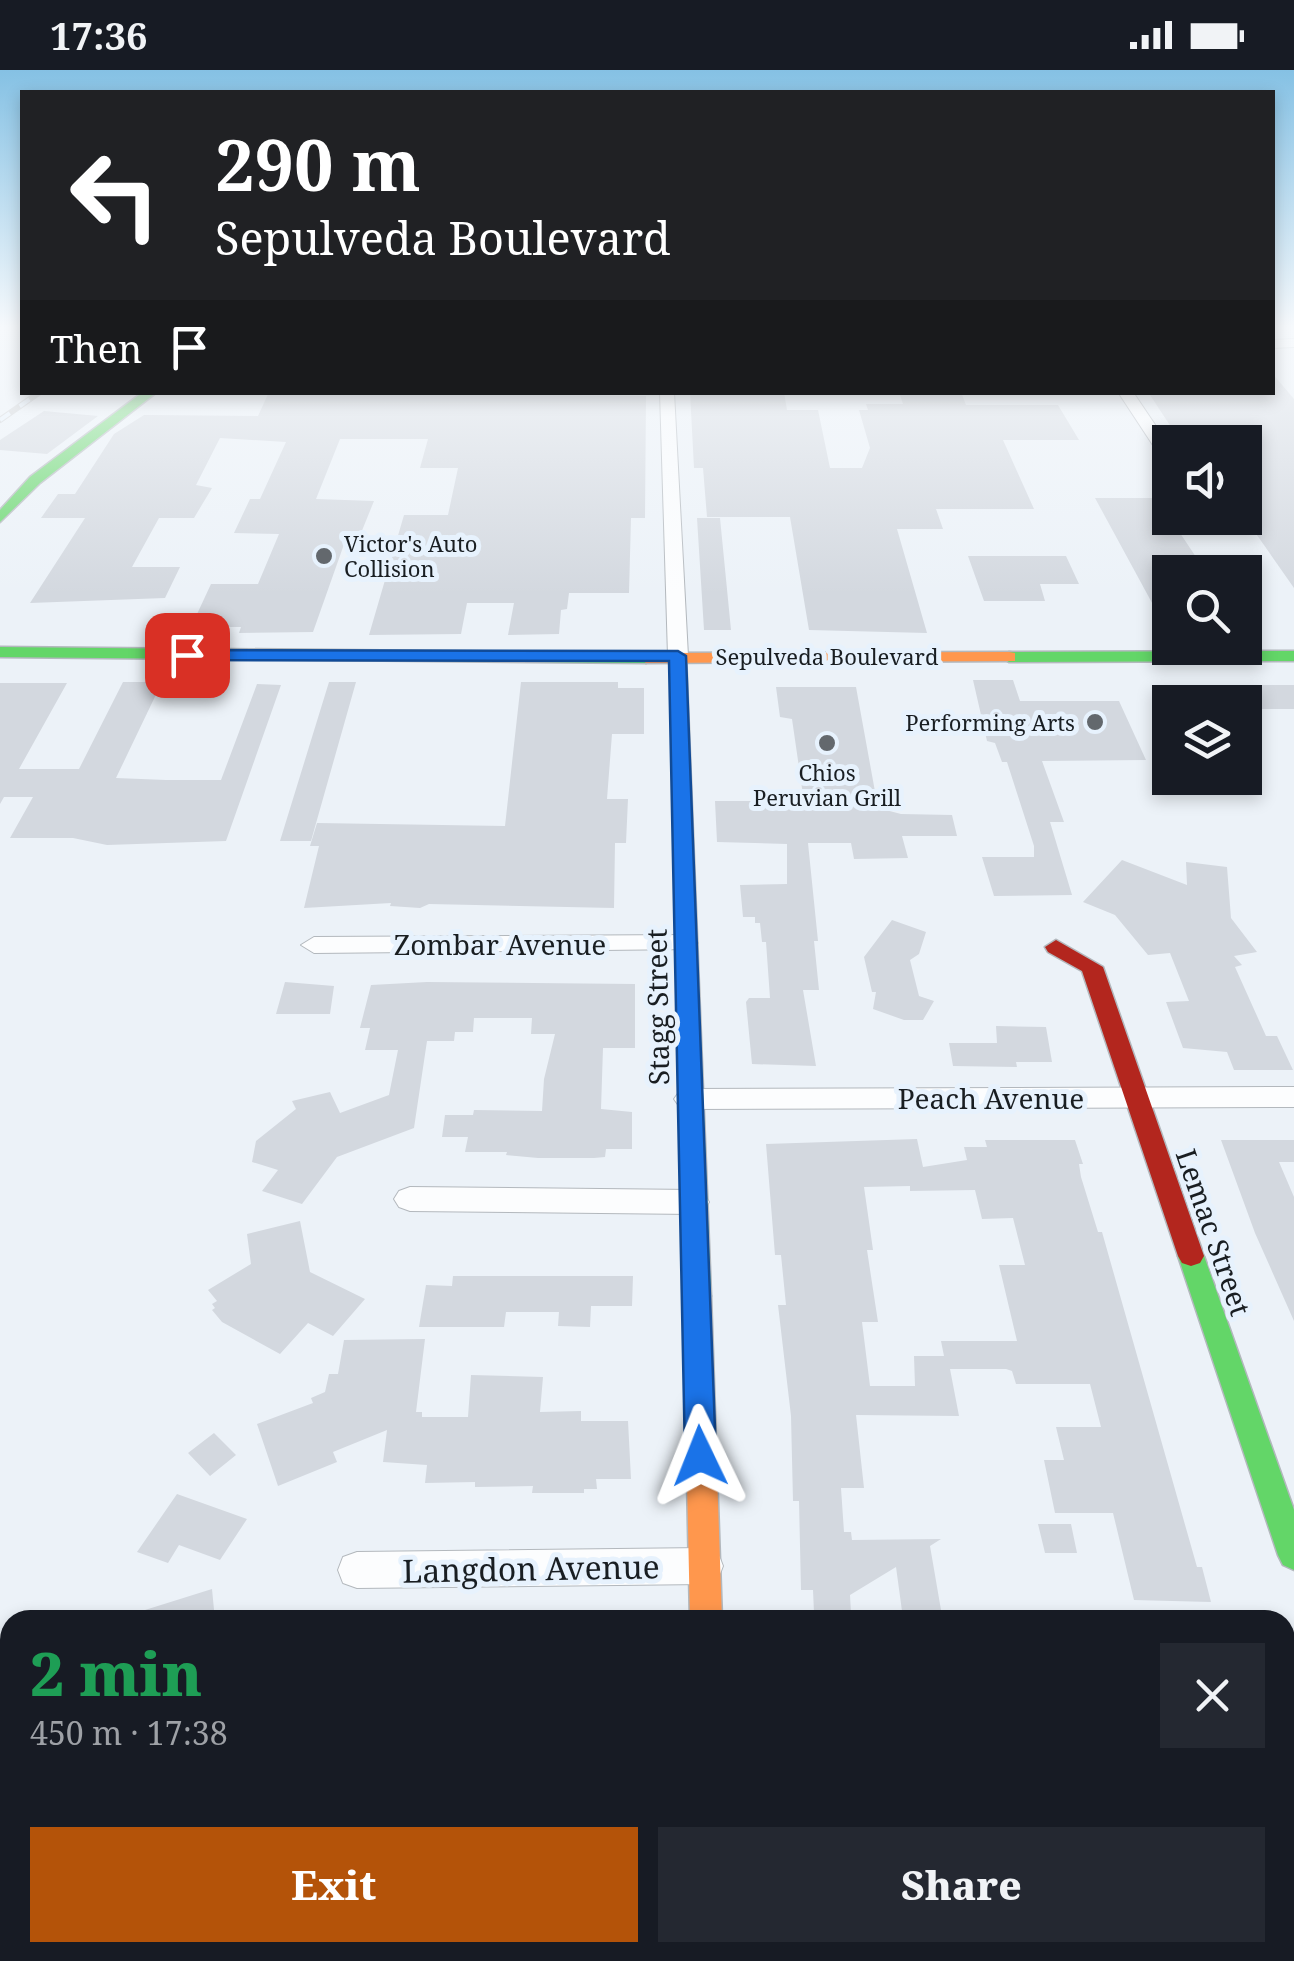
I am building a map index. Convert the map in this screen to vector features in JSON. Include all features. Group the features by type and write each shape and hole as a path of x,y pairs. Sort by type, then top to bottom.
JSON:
{"street":[{"path":"0,518 34,480 118,417"},
{"name":"Stagg Street","path":"669,417 706,1610"},
{"name":"Sepulveda Boulevard","path":"0,652 1294,656"},
{"name":"Zombar Avenue","path":"314,945 685,943"},
{"name":"Lemac Street","path":"1056,947 1092,967 1294,1556"},
{"name":"Peach Avenue","path":"689,1099 1294,1097"},
{"path":"410,1199 693,1202"},
{"name":"Langdon Avenue","path":"357,1570 704,1566"}],"building":[{"path":"35,417 96,417 47,454 0,450 0,440"},
{"path":"140,417 646,417 645,518 631,518 629,593 569,593 567,609 561,610 559,634 508,635 514,603 467,603 461,634 369,635 404,515 448,515 458,468 420,468 428,439 340,439 316,499 374,501 361,533 348,533 313,632 239,633 241,627 191,627 211,584 258,584 279,534 234,533 250,499 260,499 286,442 220,438 196,485 212,488 194,518 159,518 132,567 180,567 165,598 30,603 85,518 41,518 58,494 75,494 114,434"},
{"path":"691,417 819,417 830,468 862,468 870,448 861,417 1065,417 1079,440 1003,440 1034,509 936,509 943,529 897,529 927,633 809,630 790,517 707,517 703,468 694,468"},
{"path":"1165,417 1294,417 1294,588 1257,535 1262,535 1262,425 1170,425"},
{"path":"1095,498 1152,498 1152,535 1181,535 1195,555 1152,555 1152,603"},
{"path":"697,518 720,518 731,630 704,630"},
{"path":"968,556 1066,556 1079,584 1040,584 1045,601 984,601"},
{"path":"973,680 1013,680 1020,701 1119,701 1146,760 1042,761 1064,822 1050,822 1072,895 994,896 982,857 1034,857 1034,846 1007,762 1002,762 995,743 987,741"},
{"path":"123,682 162,682 116,778 166,780 221,780 257,684 281,685 226,841 107,845 73,838 10,838 33,797 4,797 0,804 0,683 67,683 19,769 79,769"},
{"path":"329,682 356,682 311,841 280,841"},
{"path":"521,682 618,682 618,688 644,688 644,734 612,734 607,799 628,799 626,843 615,843 614,908 429,904 420,908 390,906 391,903 304,908 319,846 310,846 317,823 505,826"},
{"path":"1262,685 1294,685 1294,709 1262,709"},
{"path":"776,687 856,687 878,808 901,814 952,815 957,836 902,836 908,858 854,859 851,843 808,843 819,990 803,990 816,1066 752,1064 746,1002 749,998 770,998 766,942 762,942 760,923 755,923 755,917 743,917 740,885 787,884 787,844 717,842 715,801 787,801 787,793 801,792 804,802 792,719 780,717"},
{"path":"1122,860 1187,885 1186,862 1227,867 1231,918 1257,952 1234,956 1242,965 1235,967 1266,1036 1277,1036 1293,1070 1234,1070 1227,1052 1183,1048 1166,1002 1189,1001 1170,953 1148,955 1115,915 1083,902"},
{"path":"892,920 926,932 919,954 910,960 919,996 934,1001 923,1020 904,1020 873,1009 876,992 872,992 864,957"},
{"path":"285,982 334,986 330,1014 276,1014"},
{"path":"635,984 635,1048 603,1048 601,1109 632,1112 632,1149 606,1149 605,1157 538,1158 506,1155 507,1152 465,1152 468,1137 442,1137 445,1115 473,1115 474,1110 542,1111 544,1079 555,1034 531,1034 532,1018 474,1018 473,1032 455,1032 454,1041 427,1041 414,1128 337,1157 302,1204 262,1191 278,1170 252,1162 256,1141 296,1109 292,1101 330,1092 340,1113 389,1095 398,1050 365,1050 370,1028 360,1028 371,985"},
{"path":"996,1026 1046,1027 1052,1062 1016,1062 1017,1067 953,1066 949,1043 997,1043"},
{"path":"917,1139 923,1167 967,1160 964,1147 987,1147 985,1140 1075,1140 1083,1164 1079,1164 1081,1177 1098,1232 1102,1232 1197,1567 1202,1567 1211,1602 1134,1600 1113,1513 1055,1513 1044,1460 1064,1460 1056,1427 1101,1427 1090,1384 1016,1384 1012,1371 1006,1369 950,1369 959,1416 856,1415 864,1488 841,1488 844,1532 851,1532 852,1540 941,1539 930,1546 941,1610 902,1610 896,1567 850,1595 851,1610 814,1610 813,1590 801,1590 799,1501 793,1501 791,1416 778,1305 786,1305 781,1255 775,1255 766,1144","holes":["864,1187 975,1190 982,1219 1013,1218 1025,1265 999,1265 1017,1341 941,1341 944,1356 914,1356 915,1386 870,1386 862,1322 878,1322 867,1250 873,1250"]},
{"path":"1221,1140 1294,1140 1294,1162 1279,1162 1294,1197 1294,1321 1255,1233"},
{"path":"300,1221 310,1272 365,1299 333,1336 308,1323 280,1354 222,1322 212,1310 217,1301 208,1290 251,1264 247,1234"},
{"path":"453,1276 633,1276 632,1306 591,1306 590,1327 558,1326 559,1312 506,1312 504,1327 419,1327 426,1285 452,1286"},
{"path":"425,1339 416,1412 422,1412 422,1417 468,1417 471,1375 543,1377 540,1412 581,1411 581,1421 628,1421 631,1479 596,1479 597,1489 584,1489 584,1493 532,1493 533,1486 475,1487 475,1482 425,1483 427,1465 383,1462 387,1430 333,1452 337,1462 278,1486 257,1424 313,1403 311,1398 325,1392 329,1374 338,1374 344,1340"},
{"path":"214,1433 236,1455 210,1476 188,1453"},
{"path":"177,1494 247,1519 220,1560 179,1545 168,1563 137,1552"},
{"path":"1038,1524 1071,1524 1077,1553 1045,1553"},
{"path":"212,1589 214,1610 145,1610"}],"railway":[{"path":"0,420 4,417"}],"traffic: fast":[{"path":"0,518 35,480 118,417"},
{"path":"0,652 646,658"},
{"path":"678,656 697,1296"},
{"path":"1009,657 1294,656"},
{"path":"1191,1256 1294,1555"}],"traffic: slow":[{"path":"646,658 1009,657"},
{"path":"697,1296 706,1610"}],"traffic: jam":[{"path":"1056,947 1092,967 1191,1256"}],"place":[{"name":"Victor's Auto Collision","path":"324,556"},
{"name":"Performing Arts","path":"1095,722"},
{"name":"Chios Peruvian Grill","path":"827,743"}],"route":[{"path":"187,655 678,656 700,1456"}]}
